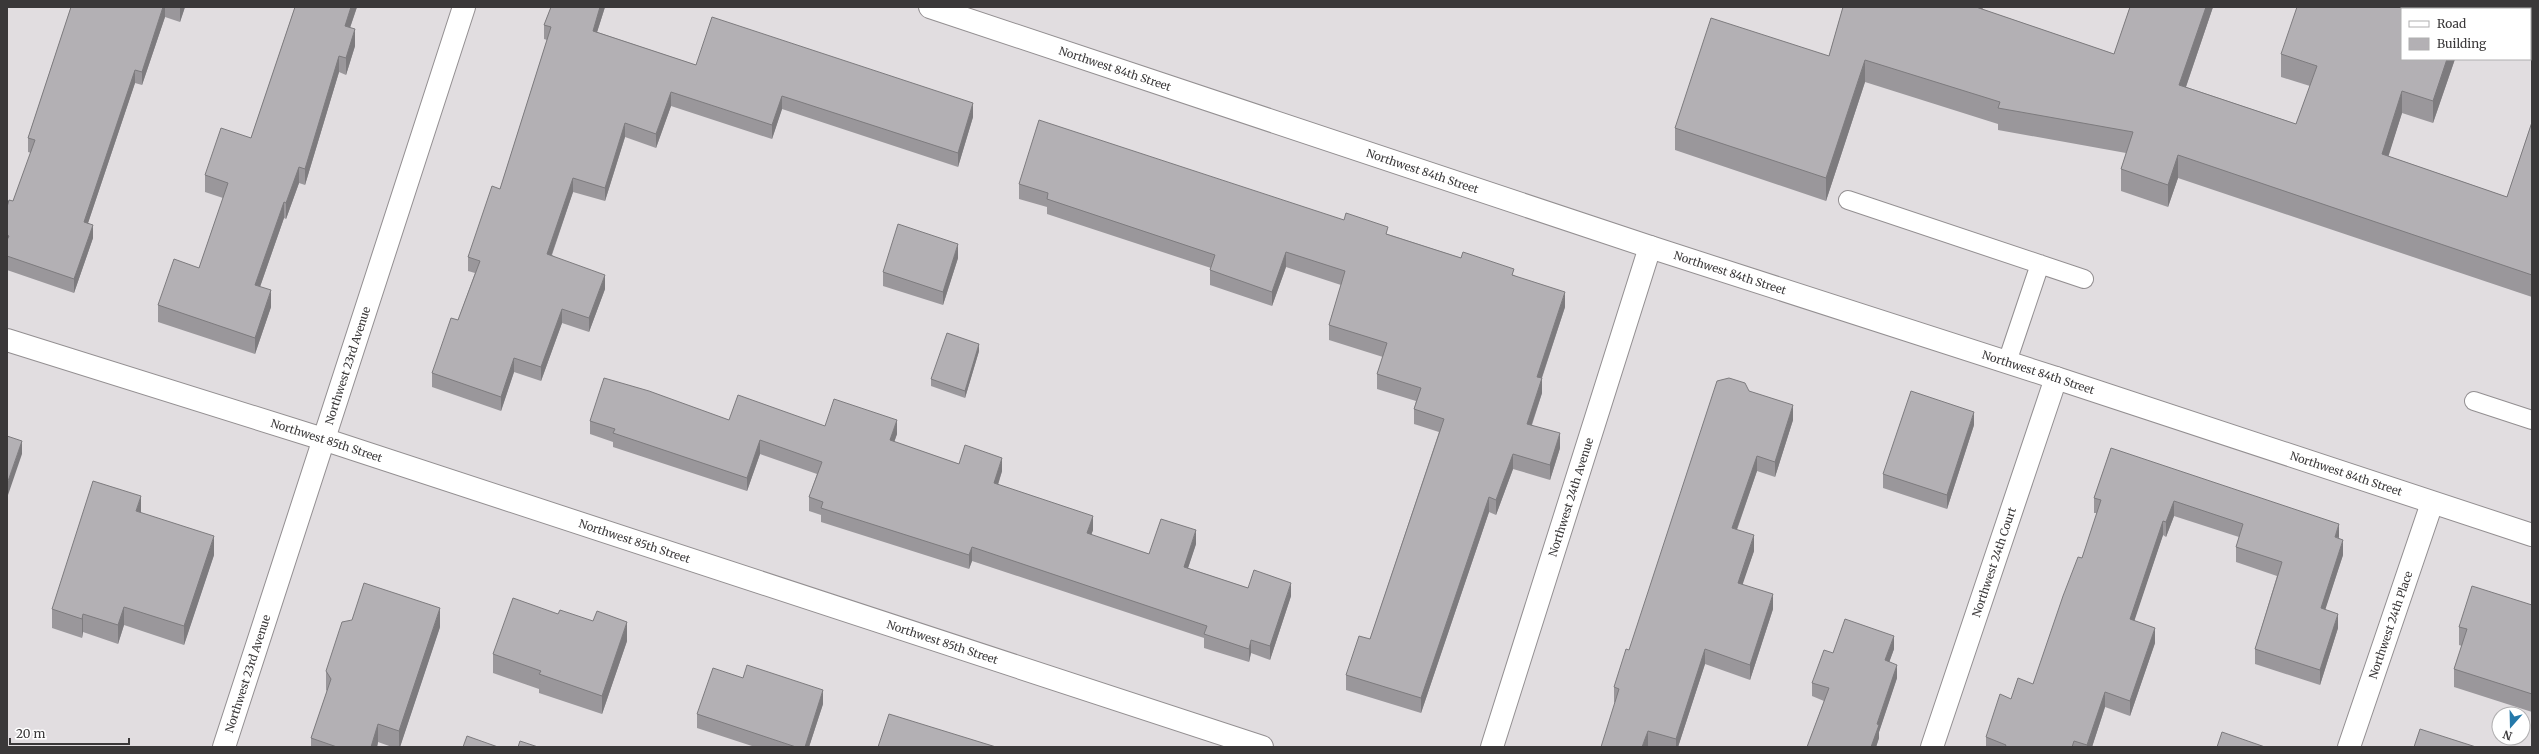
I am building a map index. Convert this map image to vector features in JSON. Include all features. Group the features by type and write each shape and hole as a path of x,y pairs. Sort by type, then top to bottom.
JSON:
{"street":[{"name":"Northwest 23rd Avenue","path":"224,747 464,7"},
{"name":"Northwest 84th Street","path":"930,7 1650,247 2007,362 2532,535"},
{"name":"Northwest 24th Avenue","path":"1492,747 1650,247"},
{"name":"Northwest 85th Street","path":"7,340 323,439 1262,747"},
{"name":"Northwest 24th Court","path":"1932,747 2056,378"},
{"name":"Northwest 24th Place","path":"2349,747 2432,503"}],"lane":[{"path":"1848,200 2084,279"},
{"path":"2007,362 2040,264"},
{"path":"2474,401 2532,420"}],"building":[{"path":"71,7 163,7 142,72 135,70 84,222 93,225 74,279 7,256 7,240 9,236 7,235 7,207 9,200 13,201 35,140 28,138"},
{"path":"295,7 351,7 345,26 355,29 346,58 339,56 305,169 299,167 286,203 284,202 255,285 271,290 255,338 158,305 174,259 199,268 228,183 205,175 221,128 251,138"},
{"path":"551,7 600,7 593,31 696,65 712,17 973,103 958,153 782,96 772,125 671,92 656,134 625,123 605,188 573,178 547,254 605,275 589,318 562,309 541,367 514,358 501,397 432,373 451,318 458,320 480,261 468,257 492,186 500,189 551,27 544,25"},
{"path":"1843,7 1976,7 2114,54 2130,7 2206,7 2179,85 2296,124 2317,66 2281,54 2297,7 2465,7 2401,8 2401,60 2447,60 2433,101 2402,91 2382,154 2507,197 2532,122 2532,275 2178,155 2168,185 2121,169 2133,132 1998,108 2000,102 1865,60 1826,178 1675,128 1711,18 1829,56"},
{"path":"1039,120 1344,220 1346,213 1388,227 1386,234 1461,258 1463,252 1514,269 1512,275 1565,292 1537,377 1542,378 1527,424 1560,433 1550,465 1513,454 1496,500 1489,497 1421,698 1346,675 1359,636 1370,639 1444,419 1414,409 1421,388 1377,374 1387,343 1329,325 1345,271 1286,252 1272,292 1210,270 1215,255 1047,199 1048,193 1019,184"},
{"path":"898,224 958,244 943,292 883,272"},
{"path":"947,333 979,344 965,391 931,379"},
{"path":"604,378 649,391 729,420 738,395 825,426 834,399 897,420 890,440 959,464 965,445 1002,458 994,483 1093,516 1087,533 1149,554 1161,519 1196,530 1184,567 1248,588 1254,570 1291,583 1270,646 1251,640 1249,649 1204,634 1207,626 972,547 969,555 821,508 823,502 809,497 822,462 760,440 747,478 613,433 615,429 590,421"},
{"path":"1729,378 1745,383 1749,391 1793,405 1775,462 1757,456 1732,528 1754,535 1738,583 1773,594 1750,665 1705,649 1676,739 1648,731 1642,747 1601,747 1619,689 1614,687 1626,649 1629,650 1717,381"},
{"path":"1911,391 1974,412 1947,495 1883,474"},
{"path":"7,436 22,441 7,484"},
{"path":"2111,448 2339,524 2335,537 2343,540 2321,608 2338,614 2320,670 2255,649 2282,562 2236,547 2243,524 2174,501 2166,522 2163,521 2130,619 2155,628 2130,701 2105,692 2087,745 2074,741 2072,747 2005,747 2006,745 1986,737 2000,694 2011,699 2018,678 2033,684 2078,557 2082,558 2101,500 2094,498"},
{"path":"93,481 141,496 136,511 214,536 184,626 124,607 118,625 83,614 82,619 52,609"},
{"path":"364,583 440,608 399,731 378,724 371,747 337,747 311,738 331,679 326,671 342,622 352,620"},
{"path":"2472,586 2532,605 2532,694 2454,669 2467,629 2459,627"},
{"path":"513,598 558,614 560,610 593,621 597,611 627,622 602,696 539,674 541,671 493,654"},
{"path":"1845,619 1894,636 1885,660 1897,665 1877,724 1879,725 1871,747 1807,747 1829,688 1812,683 1824,650 1833,653"},
{"path":"747,665 823,690 805,747 796,747 697,714 713,668 743,678"},
{"path":"889,714 996,747 878,747"},
{"path":"2420,729 2476,747 2414,747"},
{"path":"2222,732 2265,747 2217,747"},
{"path":"467,736 498,747 463,747"},
{"path":"520,741 538,747 518,747"}]}
